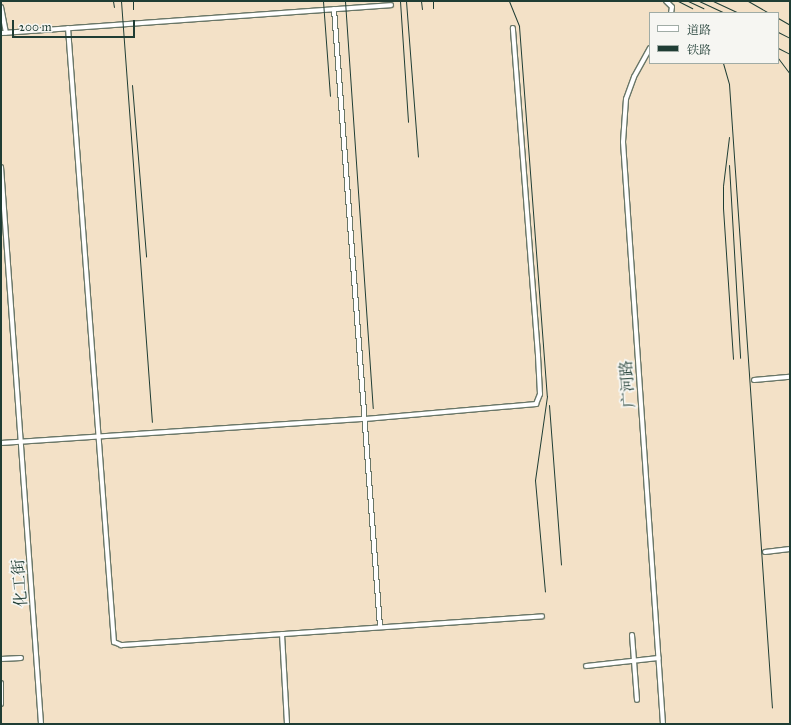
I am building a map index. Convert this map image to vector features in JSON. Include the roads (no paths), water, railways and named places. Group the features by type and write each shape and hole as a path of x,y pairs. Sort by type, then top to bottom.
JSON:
{"street":[{"path":"666,1 672,12"},
{"path":"1,33 391,5"},
{"path":"1,7 6,33"},
{"path":"334,9 380,627"},
{"path":"68,28 97,435 114,642 121,645 542,616"},
{"path":"1,443 97,435 364,419 530,406 539,402 538,355 513,28"},
{"name":"广河路","path":"649,50 634,77 626,99 622,142 663,724"},
{"name":"化工街","path":"1,167 42,724"},
{"path":"754,380 790,378"},
{"path":"765,552 790,549"},
{"path":"282,634 287,724"},
{"path":"632,635 637,700"},
{"path":"1,659 21,658"},
{"path":"586,666 659,658"},
{"path":"1,683 1,704"}],"railway":[{"path":"113,1 114,7"},
{"path":"121,1 152,422"},
{"path":"133,1 133,9"},
{"path":"323,1 330,96"},
{"path":"345,1 373,408"},
{"path":"400,1 408,122"},
{"path":"406,1 418,157"},
{"path":"421,1 422,9"},
{"path":"433,1 433,8"},
{"path":"509,1 519,26 547,396 535,480 545,592"},
{"path":"678,1 692,8"},
{"path":"688,1 703,8"},
{"path":"699,1 723,12"},
{"path":"713,1 737,12"},
{"path":"748,1 767,12"},
{"path":"779,19 790,25"},
{"path":"779,32 790,38"},
{"path":"779,48 790,54"},
{"path":"779,59 790,74"},
{"path":"723,64 729,84 772,708"},
{"path":"132,85 146,256"},
{"path":"729,137 723,186 723,208 733,359"},
{"path":"729,165 740,358"},
{"path":"549,405 561,565"}]}
